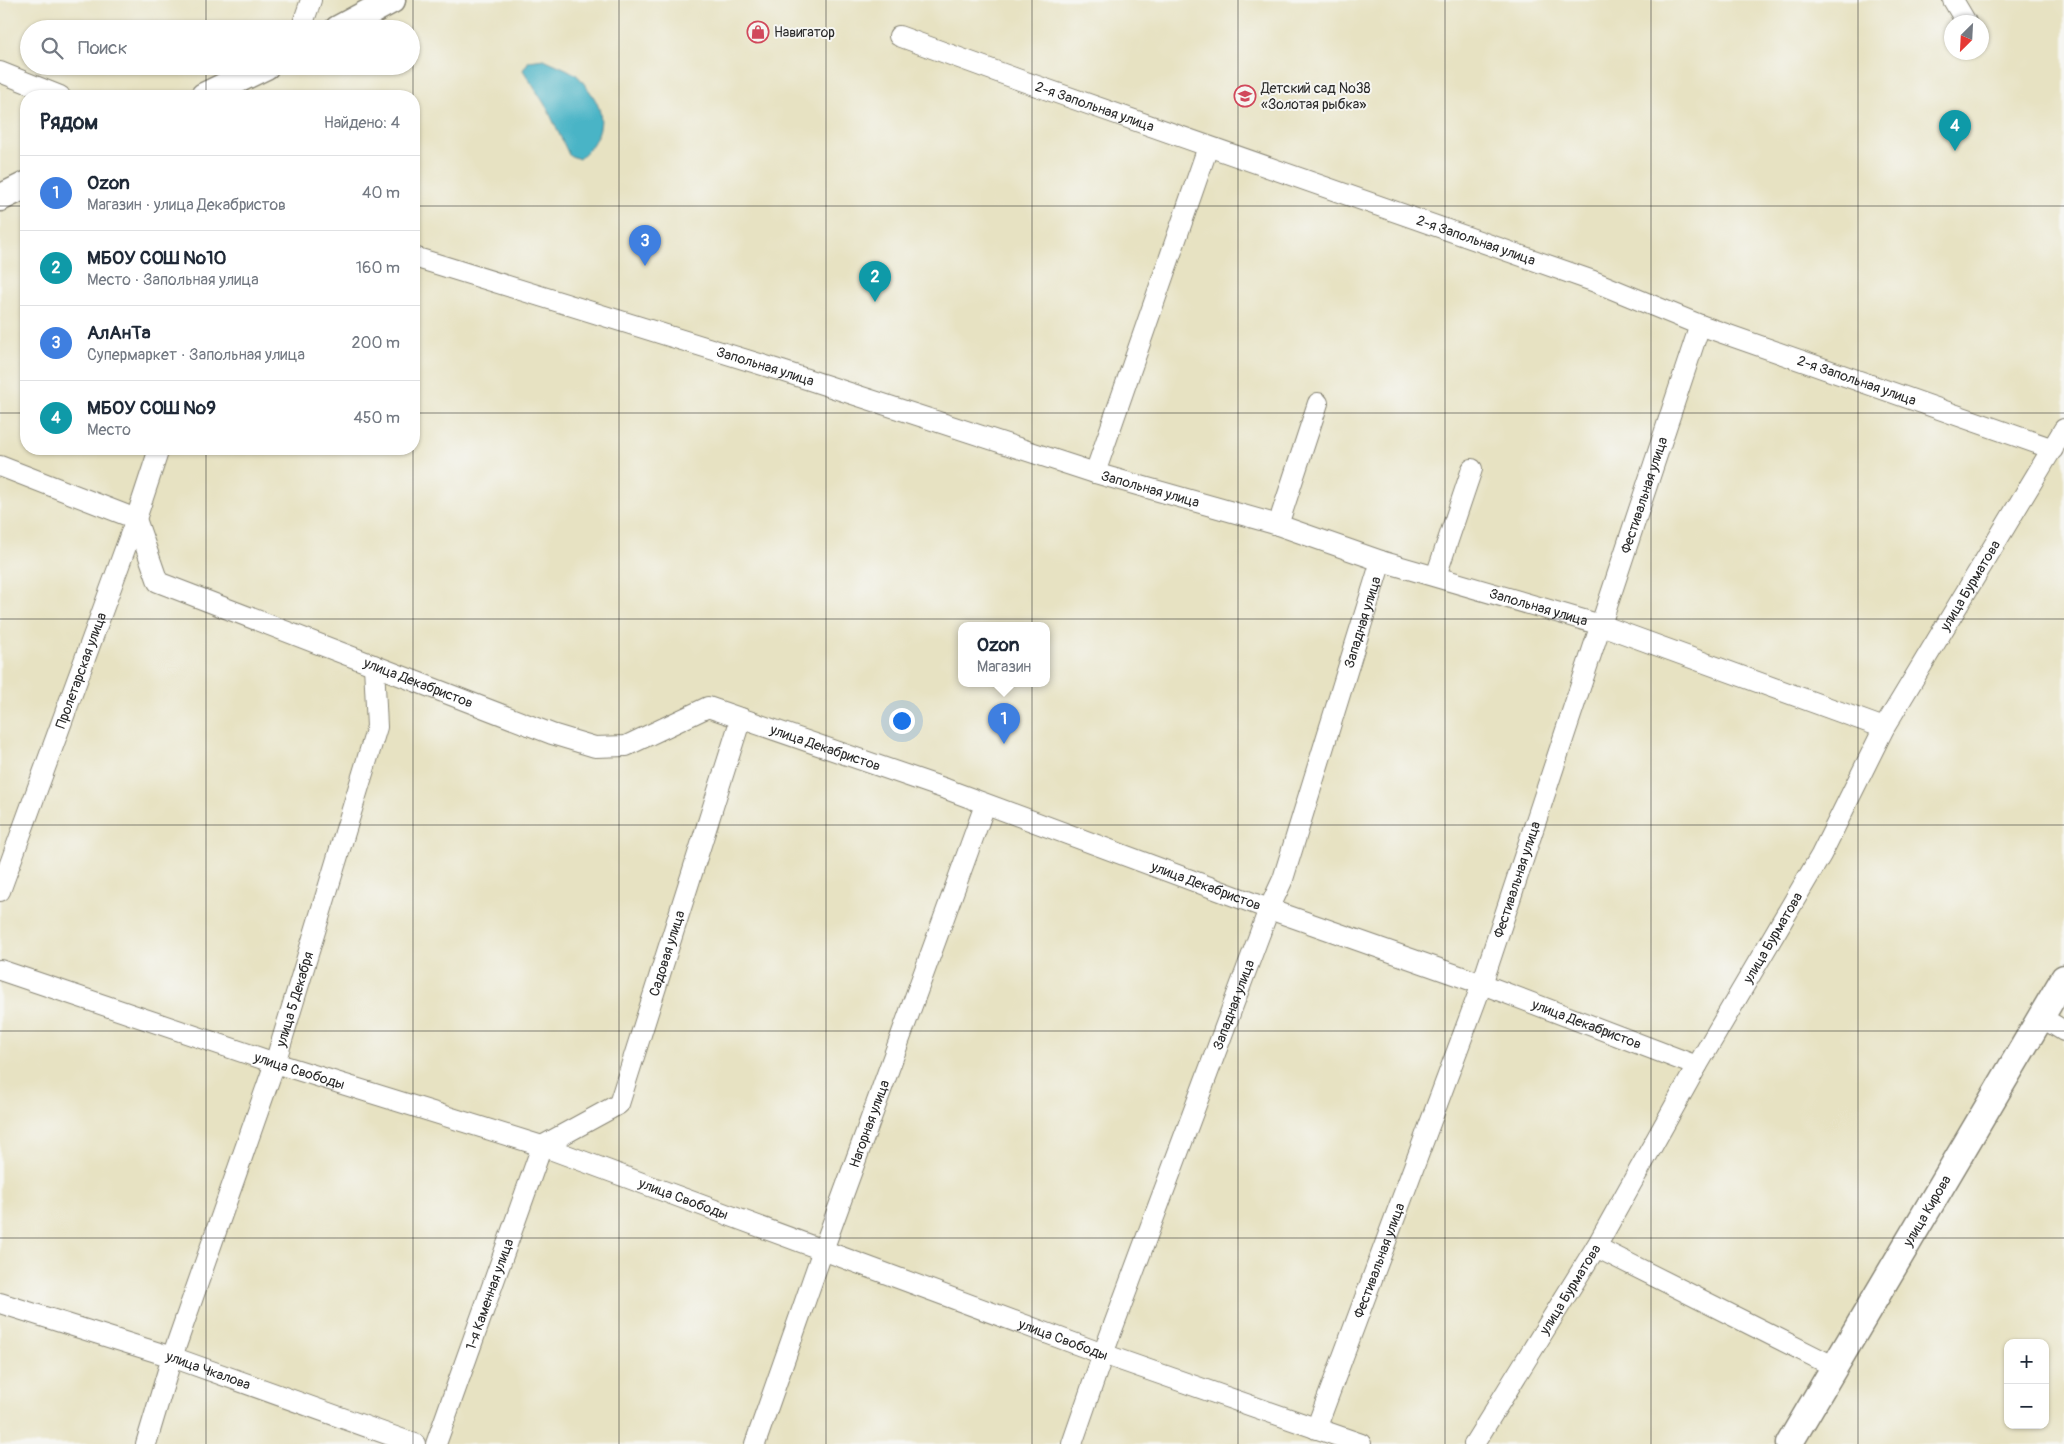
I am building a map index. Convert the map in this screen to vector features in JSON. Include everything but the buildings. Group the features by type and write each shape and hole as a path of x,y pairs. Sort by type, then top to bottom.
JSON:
{"main road":[{"path":"355,20 392,0"},
{"path":"216,90 247,75"},
{"path":"0,198 20,188"},
{"name":"улица Кирова","path":"1789,1444 2064,978"}],"street":[{"path":"304,20 311,0"},
{"path":"1953,0 1962,15"},
{"name":"2-я Запольная улица","path":"899,36 1593,282 1700,324 2053,449"},
{"path":"0,72 45,90"},
{"path":"1095,473 1208,146"},
{"name":"Запольная улица","path":"420,259 782,370 1095,473 1278,525 1381,561 1601,625 1884,728"},
{"name":"Фестивальная улица","path":"1316,1430 1482,984 1700,324"},
{"path":"1278,525 1318,402"},
{"name":"улица Бурматова","path":"1474,1444 1596,1247 1696,1066 1821,855 1884,728 2064,429"},
{"name":"Пролетарская улица","path":"0,891 136,519 156,455"},
{"path":"0,466 136,519"},
{"path":"1436,576 1472,469"},
{"name":"улица Декабристов","path":"136,519 158,582 552,734 595,747 626,746 708,707 1482,984 1696,1066"},
{"name":"Западная улица","path":"1072,1444 1103,1354 1269,909 1283,879 1381,561"},
{"name":"улица 5 Декабря","path":"146,1444 172,1357 276,1063 378,728 374,665"},
{"name":"Садовая улица","path":"542,1146 619,1104 741,718"},
{"name":"Нагорная улица","path":"755,1444 823,1250 985,805"},
{"name":"улица Свободы","path":"0,970 276,1063 542,1146 1103,1354 1316,1430 1361,1444"},
{"path":"2041,1017 2064,1031"},
{"name":"1-я Каменная улица","path":"436,1444 542,1146"},
{"path":"1596,1247 1834,1367"},
{"name":"улица Чкалова","path":"0,1303 172,1357 414,1444"}],"water":[{"path":"544,59 577,75 595,99 599,108 601,117 598,134 587,151 579,159 569,155 547,108 523,70 529,61"}],"place":[{"name":"Навигатор","path":"758,32"},
{"name":"Детский сад №38 «Золотая рыбка»","path":"1245,96"},
{"name":"МБОУ СОШ №9","path":"1955,151"},
{"name":"АлАнТа","path":"645,266"},
{"name":"МБОУ СОШ №10","path":"875,302"},
{"name":"Ozon","path":"1004,744"}]}
